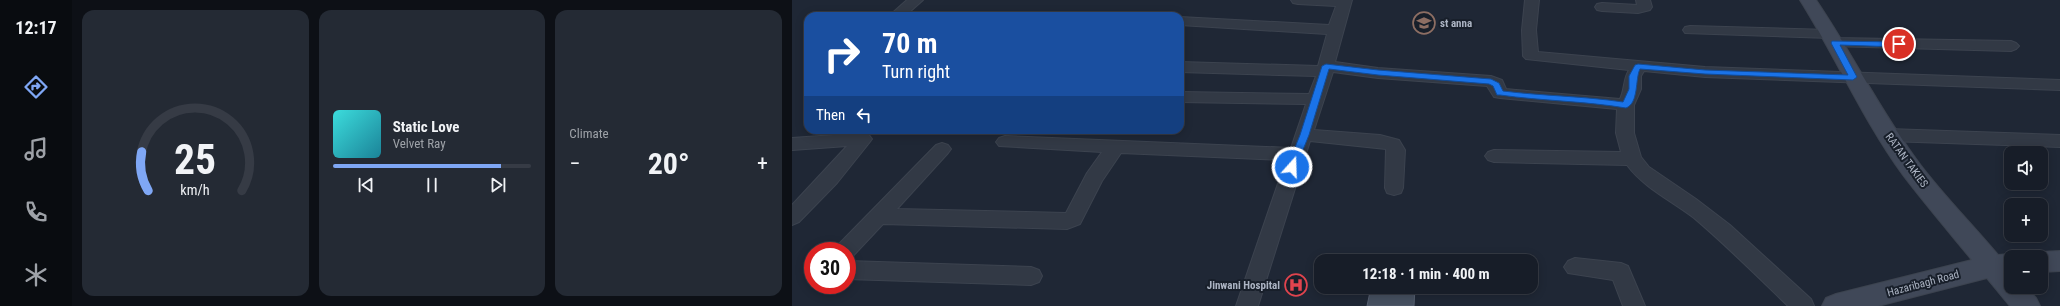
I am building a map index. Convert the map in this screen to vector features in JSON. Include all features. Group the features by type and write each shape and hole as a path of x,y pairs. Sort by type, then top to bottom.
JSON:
{"street":[{"path":"901,12 916,0"},
{"path":"1247,306 1296,154 1304,135 1326,69 1335,30 1345,1 1298,0"},
{"path":"1532,0 1529,30 1531,56 1705,72 2060,85"},
{"path":"1602,7 1638,9 1644,7 1642,0"},
{"name":"RATAN TAKIES","path":"1808,0 1833,39 1853,77 1888,135 1911,169 2001,265 2026,306"},
{"path":"1184,21 1335,30"},
{"path":"1690,30 1757,34 1785,32 1833,39 2011,46"},
{"path":"1184,67 1326,69 1491,81 1496,84 1500,93 1537,98 1596,100 1626,105"},
{"path":"1638,67 1633,76 1633,89 1626,105 1625,133 1632,159 1642,172 1690,204 1723,231 1803,306"},
{"path":"1184,97 1315,99"},
{"path":"1304,135 1380,141 1393,144 1396,150 1394,188"},
{"path":"1888,135 2060,140"},
{"path":"792,144 820,137 863,138 830,178 792,218"},
{"path":"1005,142 1296,154"},
{"path":"878,216 1067,221 1073,219 1094,178 1116,146"},
{"path":"853,242 942,149"},
{"path":"1494,156 1632,159"},
{"path":"2048,262 2060,261"},
{"name":"Hazaribagh Road","path":"1836,306 1885,300 2001,265"},
{"path":"1575,267 1621,272 1634,306"},
{"path":"856,270 1031,276"}],"building":[{"path":"1370,294 1415,294 1414,306 1367,306"}],"place":[{"name":"st anna","path":"1424,23"},
{"name":"Jinwani Hospital","path":"1296,285"}],"route":[{"path":"1292,167 1326,66 1378,73 1491,81 1495,82 1500,93 1537,98 1596,100 1626,105 1633,89 1633,76 1638,67 1705,72 1853,77 1835,43 1899,44"}]}
